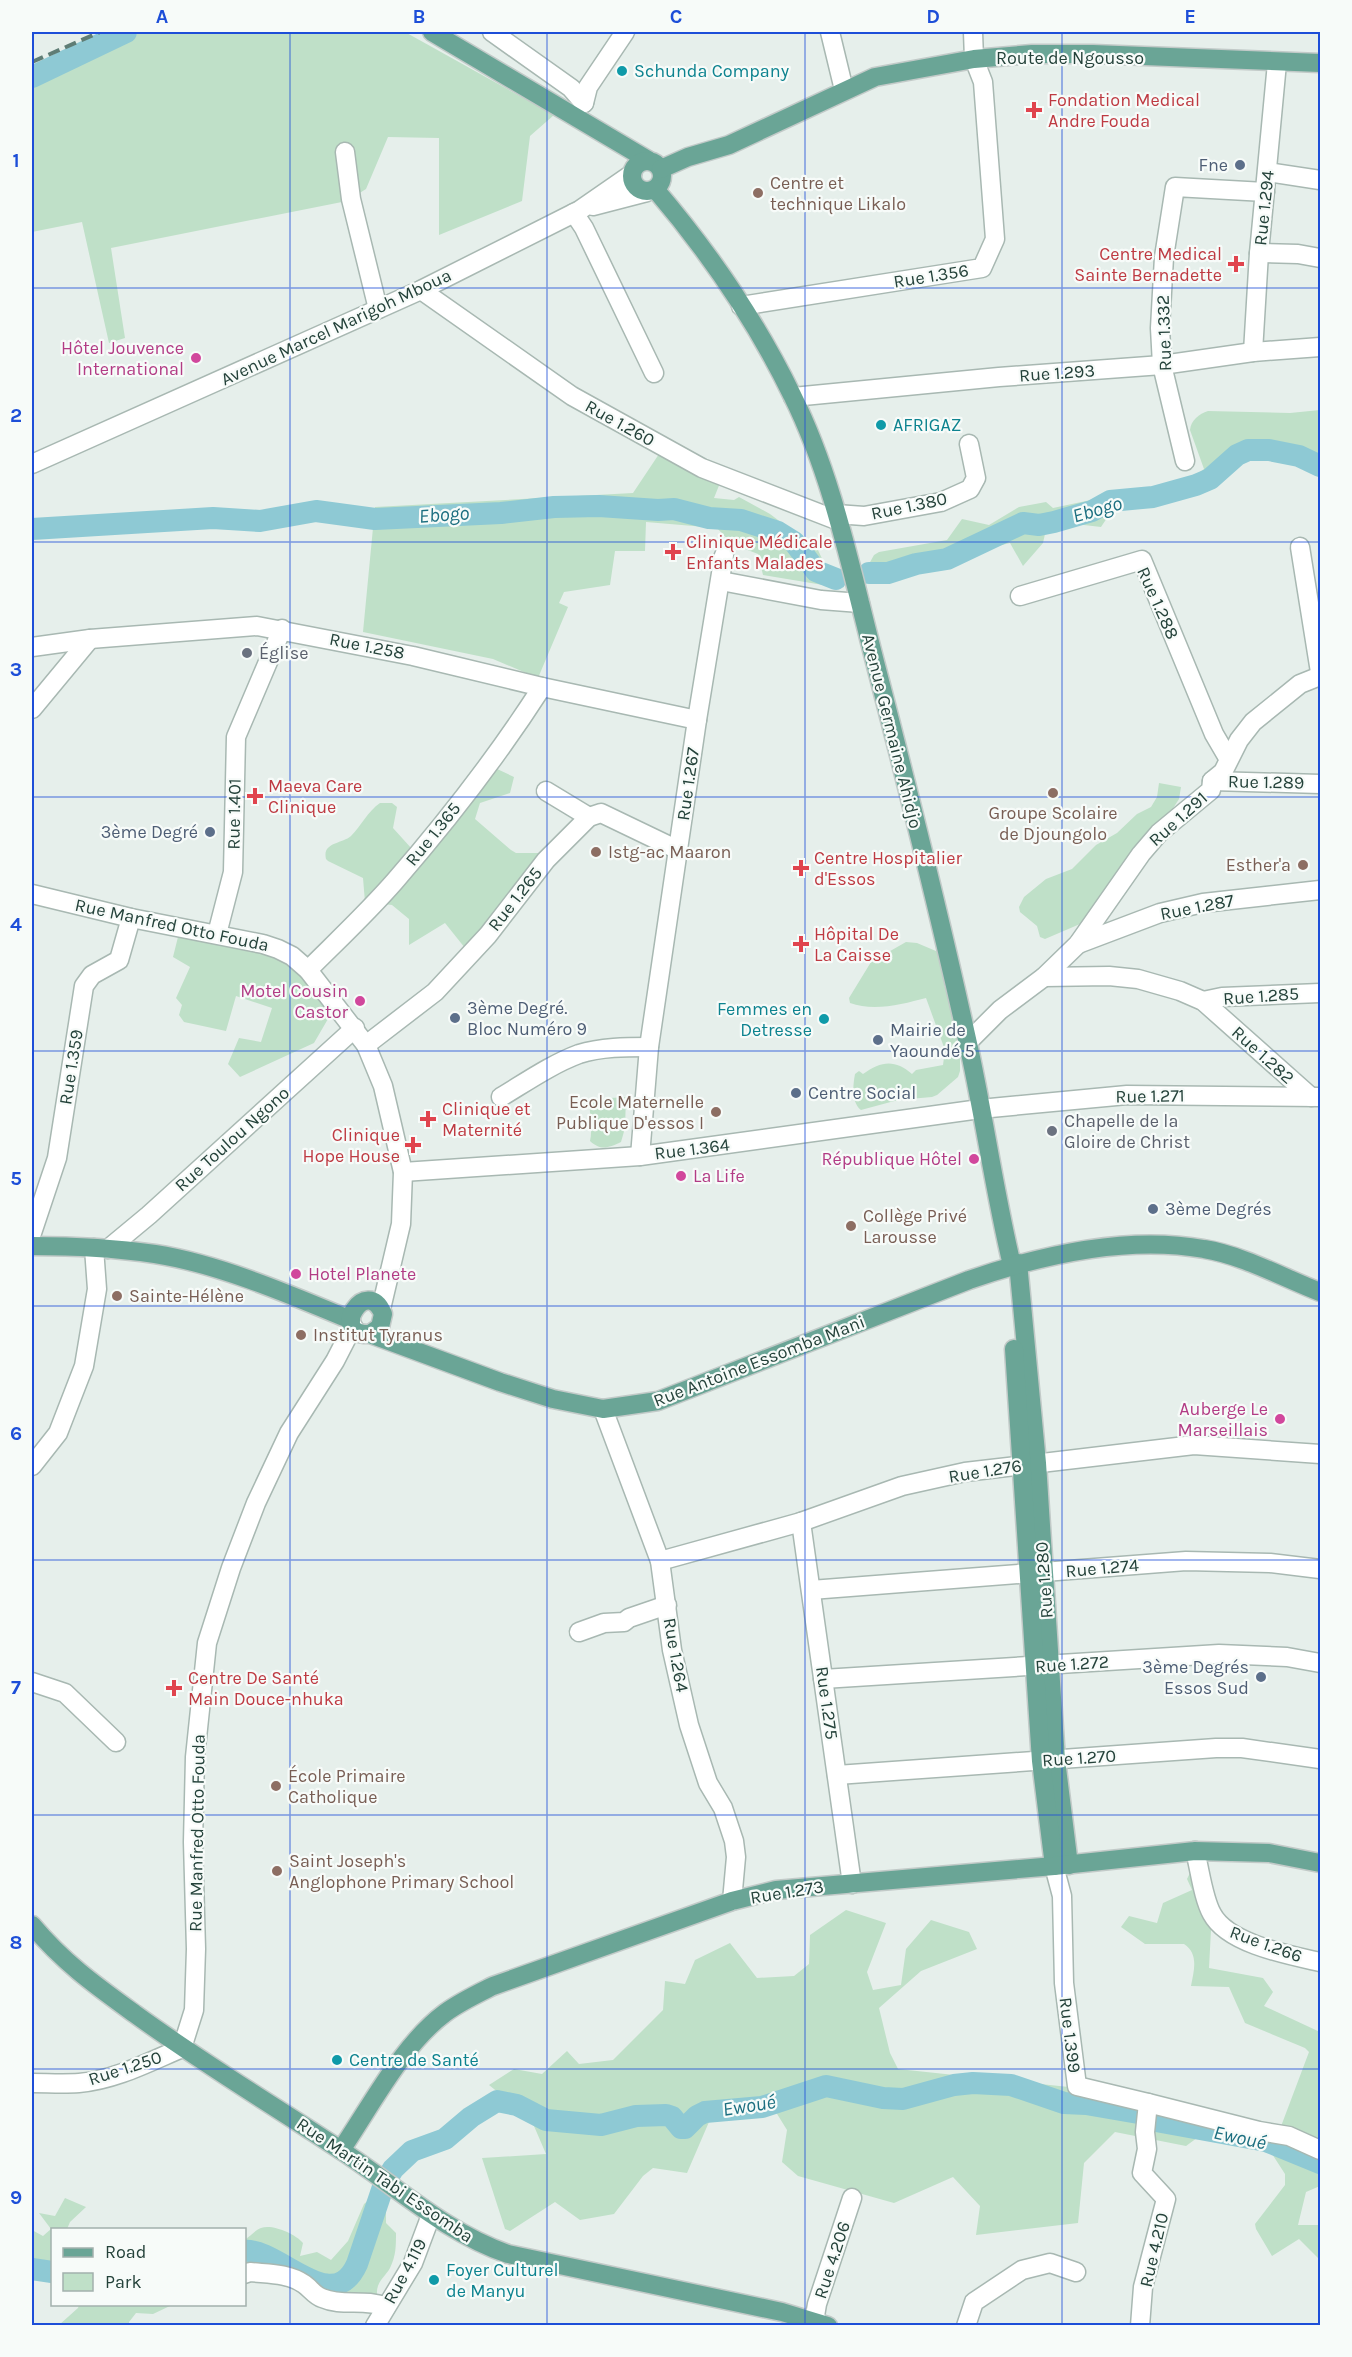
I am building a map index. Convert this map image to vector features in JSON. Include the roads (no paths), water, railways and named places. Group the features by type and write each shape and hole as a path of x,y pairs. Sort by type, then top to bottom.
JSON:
{"main road":[{"path":"432,32 593,128 649,176"},
{"name":"Route de Ngousso","path":"649,176 688,157 739,141 875,77 974,59 1032,54 1083,54 1320,63"},
{"name":"Avenue Germaine Ahidjo","path":"649,176 689,229 770,352 793,397 810,438 838,517 968,1042 1012,1265"},
{"name":"Rue Antoine Essomba Mani","path":"370,1334 543,1395 603,1409 667,1398 1012,1265 1057,1255 1138,1245 1179,1245 1206,1249 1233,1257 1320,1292"},
{"path":"32,1246 156,1254 183,1260 308,1302 364,1313 416,1350"},
{"name":"Rue 1.280","path":"1012,1265 1029,1464 1049,1761 1062,1865"},
{"path":"364,1313 380,1327 370,1334"},
{"name":"Rue 1.273","path":"341,2150 400,2061 429,2026 460,2003 494,1986 732,1901 776,1890 1195,1851 1269,1853 1320,1863"},
{"name":"Rue Martin Tabi Essomba","path":"32,1925 74,1970 182,2048 341,2150 431,2214 486,2247 508,2254 782,2312 823,2324"}],"street":[{"path":"492,32 572,88 584,103 588,87 625,32"},
{"path":"830,32 844,90"},
{"path":"973,32 974,59"},
{"name":"Rue 1.356","path":"741,306 982,268 994,239 982,82 974,59"},
{"name":"Rue 1.294","path":"1253,352 1276,63"},
{"path":"345,152 351,199 378,309"},
{"path":"1268,172 1320,180 1320,185"},
{"name":"Avenue Marcel Marigoh Mboua","path":"32,464 421,290 649,176"},
{"name":"Rue 1.332","path":"1185,461 1162,365 1160,328 1164,257 1175,187 1265,192"},
{"path":"577,211 654,373"},
{"path":"1259,254 1298,254 1320,258"},
{"name":"Rue 1.260","path":"421,290 572,396 702,468 838,517"},
{"name":"Rue 1.293","path":"793,397 999,377 1162,365 1253,352 1320,347"},
{"name":"Rue 1.380","path":"838,517 864,516 941,502 970,489 976,478 969,444"},
{"path":"1300,548 1320,674"},
{"name":"Rue 1.267","path":"640,1156 649,1047 697,720 724,555"},
{"name":"Rue 1.288","path":"1020,596 1142,560 1214,734 1228,758"},
{"path":"721,581 820,600 860,603"},
{"name":"Rue 1.258","path":"32,647 90,639 257,626 413,656 697,720"},
{"name":"Rue 1.401","path":"217,934 233,872 236,736 282,629"},
{"path":"32,709 90,639"},
{"name":"Rue 1.291","path":"1044,977 1078,944 1141,854 1159,833 1211,790 1212,781 1222,772 1228,758 1253,722 1300,684 1320,674"},
{"name":"Rue 1.365","path":"308,970 367,911 421,849 514,731 543,687"},
{"name":"Rue 1.289","path":"1212,781 1320,784"},
{"path":"546,791 589,817 601,813 678,850"},
{"name":"Rue 1.265","path":"366,1045 435,992 488,935 546,860 589,817"},
{"name":"Rue 1.287","path":"1078,944 1160,913 1203,903 1320,890"},
{"name":"Rue Manfred Otto Fouda","path":"32,894 131,918 217,934 278,949 308,970 366,1045 383,1086 403,1172 401,1224 391,1266 290,1433 256,1503 231,1568 207,1642 195,1757 193,1842 195,2010 182,2048"},
{"name":"Rue 1.359","path":"32,1233 57,1158 84,986 92,975 119,960 131,918"},
{"name":"Rue 1.282","path":"1044,977 1109,976 1138,979 1180,991 1203,1001 1316,1097"},
{"path":"968,1042 1000,1010 1044,977"},
{"name":"Rue 1.285","path":"1203,1001 1222,997 1320,993"},
{"name":"Rue Toulou Ngono","path":"101,1249 149,1215 355,1028"},
{"path":"501,1097 546,1070 580,1054 616,1047 649,1047"},
{"name":"Rue 1.271","path":"980,1109 1127,1095 1316,1097"},
{"name":"Rue 1.364","path":"403,1172 640,1156 980,1109"},
{"path":"32,1466 58,1433 84,1366 101,1249"},
{"path":"335,1361 370,1334"},
{"name":"Rue 1.264","path":"603,1409 660,1561 672,1650 690,1725 708,1783 723,1808 734,1841 736,1857 732,1901"},
{"name":"Rue 1.276","path":"660,1561 801,1522 902,1486 965,1472 1194,1444 1320,1454"},
{"name":"Rue 1.275","path":"801,1522 852,1884"},
{"name":"Rue 1.274","path":"811,1590 1186,1561 1270,1563 1320,1569"},
{"path":"579,1632 596,1625 624,1622 629,1618 667,1605"},
{"name":"Rue 1.272","path":"823,1680 1219,1654 1287,1657 1320,1663"},
{"path":"32,1682 65,1693 116,1742"},
{"name":"Rue 1.270","path":"837,1775 1242,1748 1320,1759"},
{"name":"Rue 1.266","path":"1195,1851 1211,1912 1220,1926 1234,1936 1291,1956 1320,1962"},
{"name":"Rue 1.280","path":"1062,1865 1062,1896"},
{"name":"Rue 1.399","path":"1062,1896 1064,1983 1077,2086 1147,2105"},
{"name":"Rue 1.250","path":"32,2083 78,2083 97,2080 182,2048"},
{"path":"1147,2105 1259,2131 1271,2131 1289,2136 1320,2150"},
{"name":"Rue 4.210","path":"1140,2325 1143,2287 1166,2199 1146,2180 1142,2173 1147,2105"},
{"name":"Rue 4.206","path":"823,2324 815,2316 817,2304 852,2198"},
{"name":"Rue 4.119","path":"375,2325 413,2263 431,2214"},
{"path":"966,2325 974,2302 1022,2270 1050,2264 1076,2272"},
{"path":"246,2273 285,2276 305,2284 320,2298 363,2301 386,2307"}],"waterway":[{"path":"32,77 126,32"},
{"name":"Ebogo","path":"869,573 888,573 916,564 947,559 1023,523 1039,525 1054,522 1092,511 1110,501 1153,497 1196,485 1210,479 1237,455 1248,450 1269,450 1299,456 1320,466"},
{"name":"Ebogo","path":"32,529 213,518 260,521 316,511 375,519 501,513 554,507 674,509 709,518 741,520 778,532 794,542 816,571 836,579"},
{"name":"Ewoué","path":"246,2251 272,2259 319,2283 334,2285 346,2279 357,2264 384,2184 393,2169 412,2151 445,2139 471,2117 497,2101 517,2105 546,2120 601,2125 636,2116 666,2115 672,2117 681,2128 685,2128 697,2116 705,2112 762,2107 826,2086 883,2098 903,2099 954,2085 973,2083 1011,2085 1064,2103 1086,2104 1144,2114 1156,2121 1266,2141 1320,2163"},
{"name":"Ewoué","path":"32,2269 51,2272"}],"railway":[{"path":"32,62 100,32"}],"place":[{"name":"Schunda Company","path":"622,71"},
{"name":"Fondation Medical Andre Fouda","path":"1034,110"},
{"name":"Fne","path":"1240,165"},
{"name":"Centre et technique Likalo","path":"758,193"},
{"name":"Centre Medical Sainte Bernadette","path":"1236,264"},
{"name":"Hôtel Jouvence International","path":"196,358"},
{"name":"AFRIGAZ","path":"881,425"},
{"name":"Clinique Médicale Enfants Malades","path":"673,552"},
{"name":"Église","path":"247,653"},
{"name":"Groupe Scolaire de Djoungolo","path":"1053,793"},
{"name":"Maeva Care Clinique","path":"255,796"},
{"name":"3ème Degré","path":"210,832"},
{"name":"Istg-ac Maaron","path":"596,852"},
{"name":"Esther'a","path":"1303,865"},
{"name":"Centre Hospitalier d'Essos","path":"801,868"},
{"name":"Hôpital De La Caisse","path":"801,944"},
{"name":"Motel Cousin Castor","path":"360,1001"},
{"name":"3ème Degré. Bloc Numéro 9","path":"455,1018"},
{"name":"Femmes en Detresse","path":"824,1019"},
{"name":"Mairie de Yaoundé 5","path":"878,1040"},
{"name":"Centre Social","path":"796,1093"},
{"name":"Ecole Maternelle Publique D'essos I","path":"716,1112"},
{"name":"Clinique et Maternité","path":"428,1119"},
{"name":"Chapelle de la Gloire de Christ","path":"1052,1131"},
{"name":"Clinique Hope House","path":"413,1145"},
{"name":"République Hôtel","path":"974,1159"},
{"name":"La Life","path":"681,1176"},
{"name":"3ème Degrés","path":"1153,1209"},
{"name":"Collège Privé Larousse","path":"851,1226"},
{"name":"Hotel Planete","path":"296,1274"},
{"name":"Sainte-Hélène","path":"117,1296"},
{"name":"Institut Tyranus","path":"301,1335"},
{"name":"Auberge Le Marseillais","path":"1280,1419"},
{"name":"3ème Degrés Essos Sud","path":"1261,1677"},
{"name":"Centre De Santé Main Douce-nhuka","path":"174,1688"},
{"name":"École Primaire Catholique","path":"276,1786"},
{"name":"Saint Joseph's Anglophone Primary School","path":"277,1871"},
{"name":"Centre de Santé","path":"337,2060"},
{"name":"Foyer Culturel de Manyu","path":"434,2280"}]}
